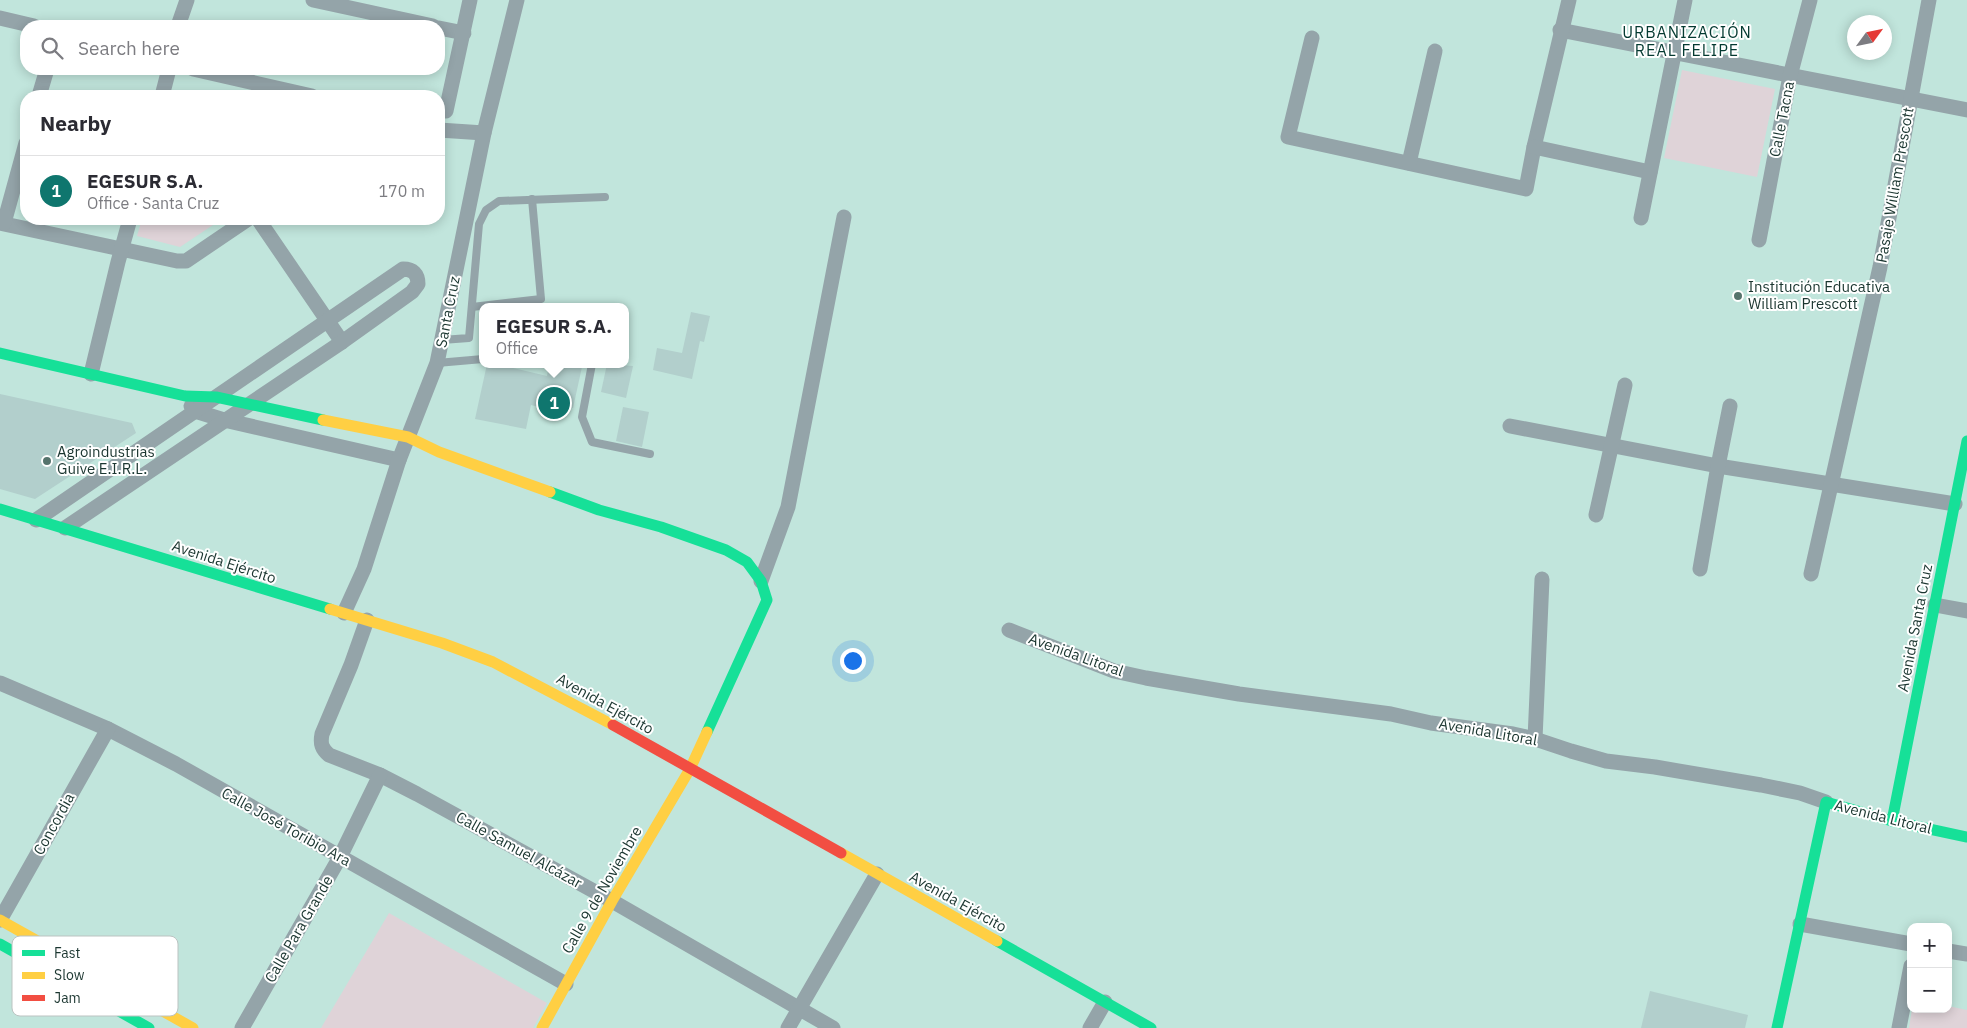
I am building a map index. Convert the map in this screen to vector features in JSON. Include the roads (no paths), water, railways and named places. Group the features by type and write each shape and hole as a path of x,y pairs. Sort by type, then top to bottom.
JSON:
{"street":[{"path":"180,20 187,0"},
{"path":"313,0 405,20"},
{"path":"446,111 470,0"},
{"name":"Santa Cruz","path":"344,614 364,569 399,460 438,364 484,133 516,0"},
{"path":"1312,38 1288,137 1526,189 1560,30 1569,0"},
{"path":"1641,218 1685,0"},
{"name":"Calle Tacna","path":"1759,240 1790,76 1810,0"},
{"name":"Pasaje William Prescott","path":"1812,574 1880,267 1929,0"},
{"path":"0,18 20,23"},
{"path":"445,29 464,33"},
{"path":"1560,30 1967,110"},
{"path":"1410,163 1435,50"},
{"path":"41,90 45,75"},
{"path":"164,90 167,75"},
{"path":"219,75 286,90"},
{"path":"445,130 484,133"},
{"path":"1534,147 1650,172"},
{"path":"20,163 2,223 177,262 186,261 239,225"},
{"path":"761,582 788,508 844,217"},
{"path":"91,374 128,225"},
{"path":"262,225 342,342"},
{"path":"36,520 403,269 416,274 418,284 412,292 342,342 65,528"},
{"path":"0,353 186,396 216,397 408,437 439,452 599,510 661,527 726,550 747,562 761,582"},
{"path":"1596,515 1625,385"},
{"path":"186,396 195,412 399,460"},
{"path":"1700,568 1730,406"},
{"path":"1510,426 1718,466 1955,504"},
{"name":"Avenida Santa Cruz","path":"1892,821 1967,441"},
{"name":"Avenida Ejército","path":"0,509 286,598 442,643 493,662 690,768 1150,1028"},
{"path":"1535,739 1542,579"},
{"name":"Calle 9 de Noviembre","path":"542,1028 612,901 690,768 767,600 761,582"},
{"path":"1934,605 1967,611"},
{"name":"Calle Samuel Alcázar","path":"367,620 322,734 323,750 329,755 418,794 612,901 833,1028"},
{"name":"Avenida Litoral","path":"1009,630 1114,671 1146,678 1292,702 1391,714 1535,739 1571,752 1606,761 1655,767 1800,793 1892,821 1967,837"},
{"name":"Calle José Toribio Ara","path":"0,683 108,729 176,764 566,984"},
{"name":"Concordia","path":"0,920 108,729"},
{"name":"Calle Para Grande","path":"242,1028 340,857 380,776"},
{"path":"1777,1028 1826,802"},
{"path":"788,1028 877,874"},
{"path":"0,920 29,936"},
{"path":"1800,924 1907,943"},
{"path":"0,944 12,951"},
{"path":"1952,952 1967,954"},
{"path":"1899,1028 1911,968"},
{"path":"1090,1028 1105,1002"},
{"path":"128,1016 149,1028"},
{"path":"172,1016 193,1028"}],"lane":[{"path":"442,340 469,338 480,224 486,210 499,201 605,197"},
{"path":"506,303 541,299 532,199"},
{"path":"472,307 479,306"},
{"path":"438,364 479,359"},
{"path":"591,368 582,416 592,442 650,454"}],"place":[{"name":"Institución Educativa William Prescott","path":"1738,296"},
{"name":"EGESUR S.A.","path":"554,403"},
{"name":"Agroindustrias Guive E.I.R.L.","path":"47,461"}],"district":[{"name":"URBANIZACIÓN REAL FELIPE","path":"1687,41"}]}
